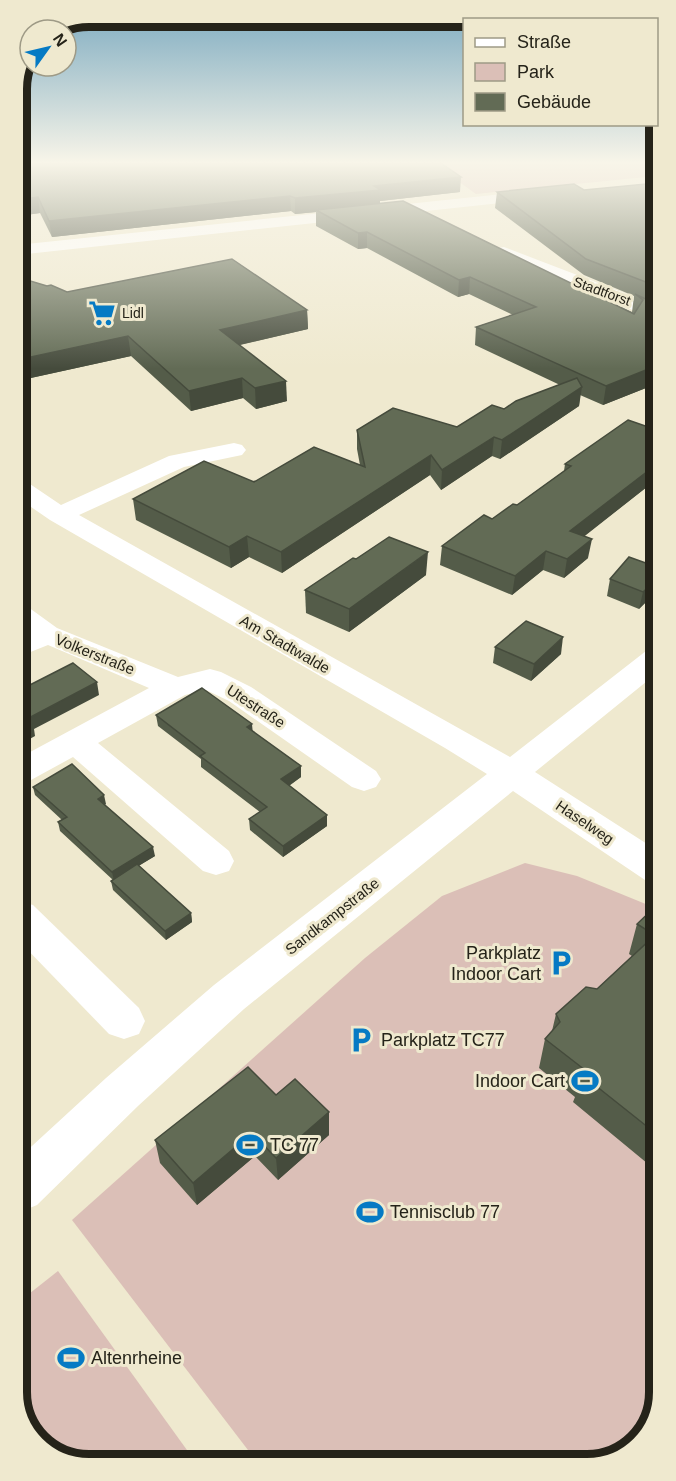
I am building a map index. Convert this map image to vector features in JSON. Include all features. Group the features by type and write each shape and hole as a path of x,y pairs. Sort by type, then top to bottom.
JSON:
{"street":[{"path":"27,249 207,230"},
{"name":"Stadtforst","path":"489,245 530,265 637,304 649,311"},
{"path":"59,515 177,461 234,450"},
{"name":"Am Stadtwalde","path":"27,492 59,515 457,740 511,775"},
{"name":"Volkerstraße","path":"27,620 47,634 175,687"},
{"path":"27,644 47,634"},
{"name":"Sandkampstraße","path":"27,1183 122,1092 228,997 649,664"},
{"name":"Utestraße","path":"27,768 175,687 210,678 240,694 364,779"},
{"path":"75,741 216,861"},
{"name":"Haselweg","path":"511,775 562,805 649,864"},
{"path":"27,924 124,1021"}],"green space":[{"name":"Tennisclub 77","path":"525,863 577,876 649,905 649,1392 647,1408 634,1433 618,1446 599,1453 251,1454 72,1220 365,958 442,896"},
{"name":"Altenrheine","path":"58,1271 190,1454 77,1453 58,1446 42,1433 30,1412 27,1392 27,1295"}],"building":[{"path":"353,230 463,230 634,314 643,300 635,294 649,301 649,369 606,386 476,327 536,307 470,277 459,280 367,232 358,233"},
{"path":"548,230 649,230 649,283 586,259"},
{"path":"232,259 307,310 220,330 286,381 255,388 242,378 189,391 128,336 27,358 27,280 51,285 67,292"},
{"path":"577,378 582,387 502,440 494,437 442,470 431,455 281,552 247,536 229,547 133,499 204,461 254,482 314,447 365,467 357,430 393,408 457,427 492,405 504,409 516,401"},
{"path":"628,420 649,427 649,470 570,531 592,539 567,559 546,551 515,576 442,546 484,515 492,519 513,504 517,505 571,466 565,464"},
{"path":"389,537 428,552 349,609 305,590 353,558 356,559"},
{"path":"629,557 649,564 649,586 643,592 610,579"},
{"path":"526,621 563,637 534,664 495,647"},
{"path":"73,663 97,682 27,719 27,686"},
{"path":"202,688 252,724 247,727 301,766 281,779 327,815 283,846 249,819 267,807 200,756 205,753 156,715"},
{"path":"72,764 104,795 98,799 153,847 112,872 58,822 67,817 33,787"},
{"path":"137,864 191,913 165,931 111,881"},
{"path":"649,913 649,931 637,924"},
{"path":"649,941 649,1128 581,1074 585,1070 545,1039 560,1022 556,1014 586,987 597,989"},
{"path":"248,1067 276,1095 295,1079 329,1112 276,1158 252,1133 193,1183 155,1140"}],"place":[{"name":"Lidl","path":"102,313"},
{"name":"Parkplatz Indoor Cart","path":"561,963"},
{"name":"Parkplatz TC77","path":"361,1040"},
{"name":"Indoor Cart","path":"585,1081"},
{"name":"TC 77","path":"250,1145"},
{"name":"Tennisclub 77","path":"370,1212"},
{"name":"Altenrheine","path":"71,1358"}]}
